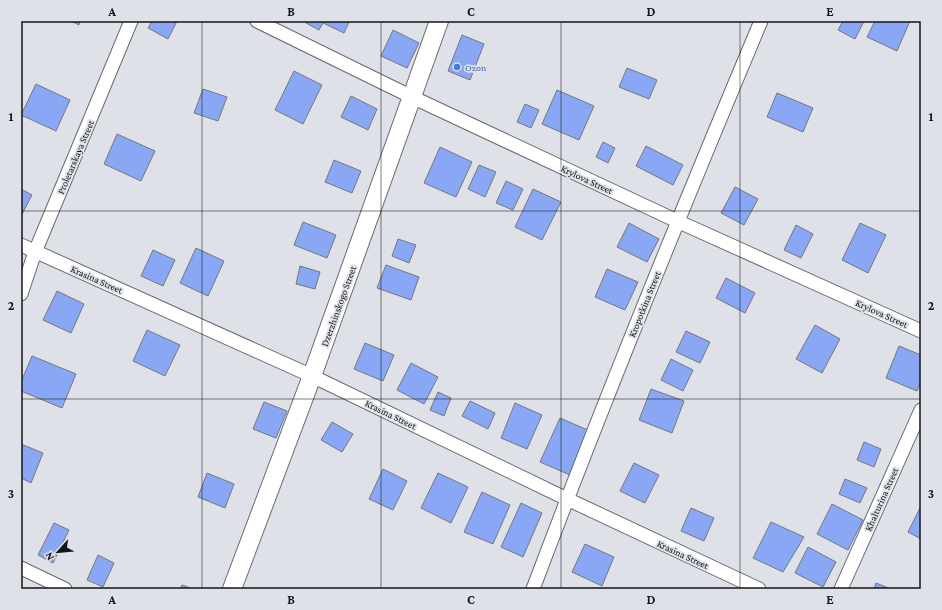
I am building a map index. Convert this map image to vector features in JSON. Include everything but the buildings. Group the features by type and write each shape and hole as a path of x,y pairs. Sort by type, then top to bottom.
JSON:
{"street":[{"name":"Proletarskaya Street","path":"21,294 35,252 131,21"},
{"name":"Krylova Street","path":"257,21 412,97 677,221 921,331"},
{"name":"Dzerzhinskogo Street","path":"232,589 312,376 439,21"},
{"name":"Kropotkina Street","path":"533,589 677,221 760,21"},
{"name":"Krasina Street","path":"21,245 312,376 567,499 759,589"},
{"name":"Khalturina Street","path":"841,589 921,410"},
{"path":"21,568 65,589"}],"place":[{"name":"Ozon","path":"457,67"}]}
